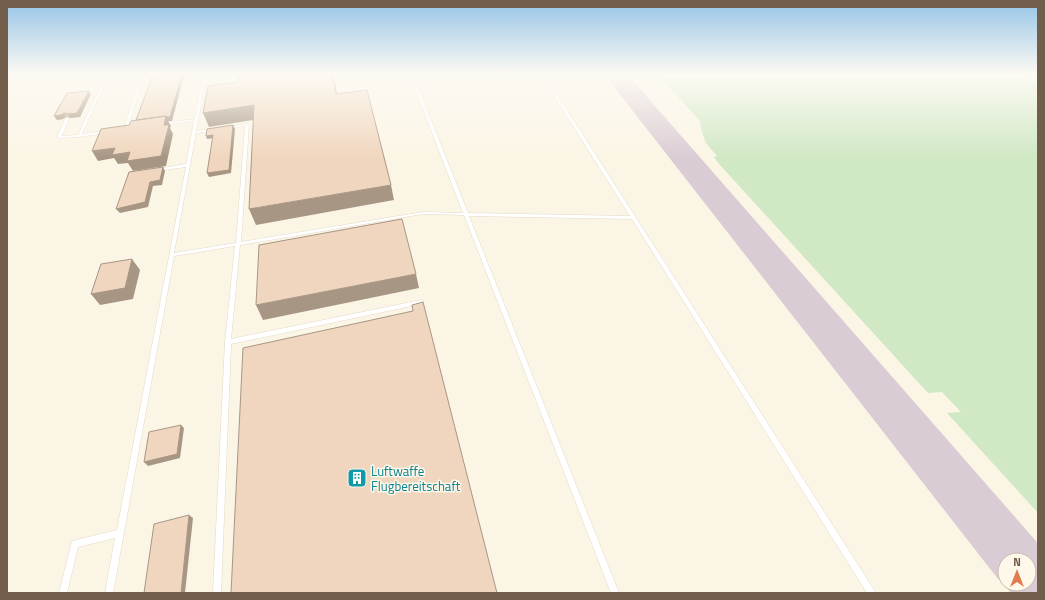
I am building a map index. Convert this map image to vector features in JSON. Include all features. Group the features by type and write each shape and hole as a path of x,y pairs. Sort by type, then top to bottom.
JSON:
{"lane":[{"path":"79,136 95,102"},
{"path":"125,130 134,102"},
{"path":"109,593 200,102"},
{"path":"422,102 615,593"},
{"path":"560,102 872,593"},
{"path":"67,119 59,137 110,132"},
{"path":"157,125 196,120"},
{"path":"194,132 247,125 238,244 228,342 217,593"},
{"path":"118,131 133,129"},
{"path":"152,171 188,165"},
{"path":"172,255 423,213 634,218"},
{"path":"228,342 421,302"},
{"path":"63,593 75,544 120,533"}],"green space":[{"path":"683,102 1038,102 1038,513 947,413 961,412 942,392 928,393 719,164 714,157 717,156 706,143 700,121"}],"building":[{"path":"62,102 83,102 77,113 64,113 54,116"},
{"path":"143,102 174,102 170,117 166,116 136,120"},
{"path":"205,102 370,102 391,185 249,209 254,105 203,113"},
{"path":"166,116 164,125 169,125 161,156 127,161 130,152 112,155 115,148 92,151 101,129 129,125 131,121"},
{"path":"233,125 229,170 207,173 213,135 206,136 207,129"},
{"path":"163,167 160,180 150,182 145,202 116,209 129,172"},
{"path":"402,219 416,274 256,305 259,245"},
{"path":"132,259 125,288 91,294 101,264"},
{"name":"Luftwaffe Flugbereitschaft","path":"423,302 497,593 231,593 243,348 413,311 412,305"},
{"path":"181,425 177,454 144,462 149,432"},
{"path":"189,515 181,593 144,593 154,524"}],"taxiway":[{"path":"638,102 1010,552"}],"place":[{"name":"Luftwaffe Flugbereitschaft","path":"357,478"}]}
